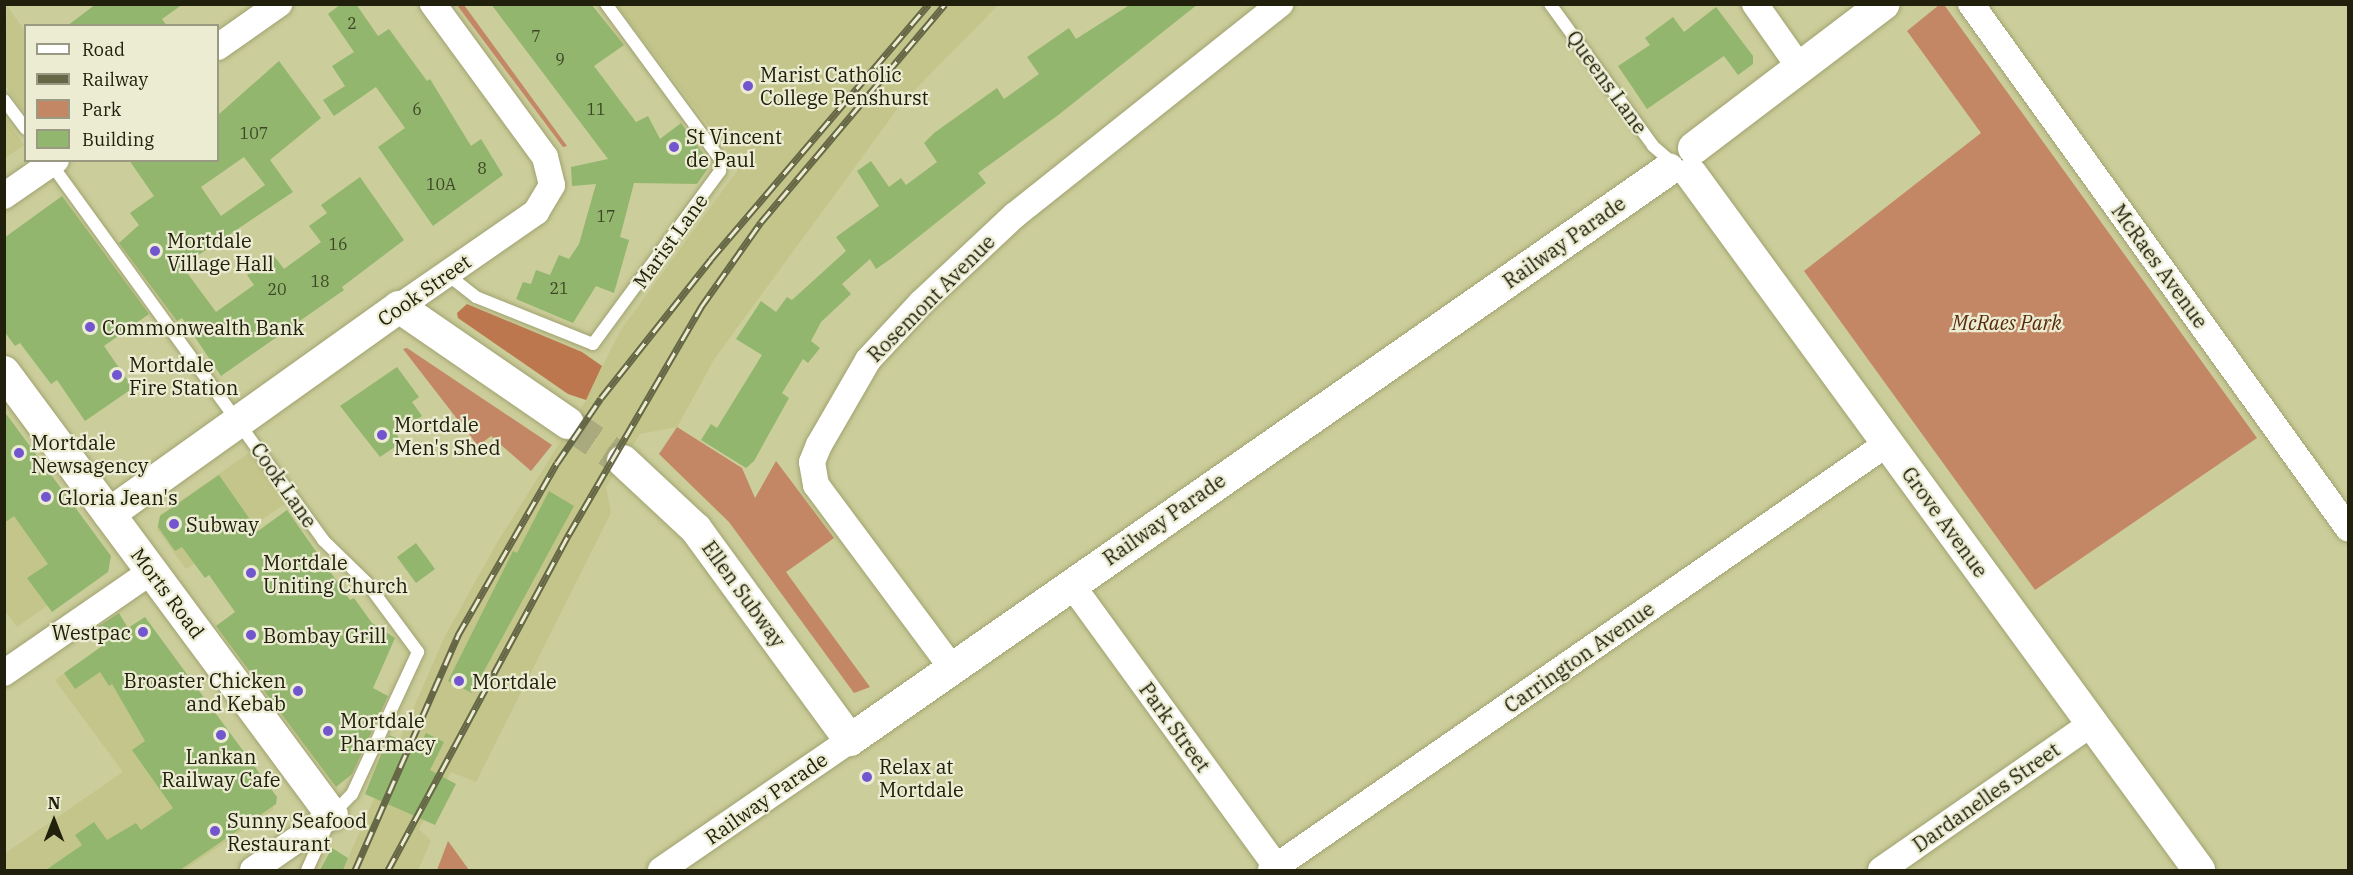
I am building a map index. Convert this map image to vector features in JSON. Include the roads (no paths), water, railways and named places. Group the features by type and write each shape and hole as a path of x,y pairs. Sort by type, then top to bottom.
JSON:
{"street":[{"path":"219,47 279,4"},
{"name":"Cook Street","path":"109,514 536,212 549,194 551,176 544,157 433,4"},
{"name":"Rosemont Avenue","path":"952,668 816,485 812,462 819,445 868,360 939,287 1015,215 1280,4"},
{"path":"1755,4 1800,68"},
{"name":"Railway Parade","path":"661,870 1680,162 1884,4"},
{"name":"McRaes Avenue","path":"1971,4 2349,528"},
{"path":"4,196 52,162"},
{"name":"Grove Avenue","path":"1680,162 2199,870"},
{"path":"399,307 568,423"},
{"name":"Morts Road","path":"4,372 332,815"},
{"name":"Carrington Avenue","path":"1275,869 1888,443"},
{"name":"Ellen Subway","path":"623,461 696,529 850,740"},
{"path":"4,673 152,571"},
{"name":"Park Street","path":"1071,584 1275,869"},
{"name":"Dardanelles Street","path":"1881,870 2091,724"},
{"path":"253,870 332,815"}],"lane":[{"name":"Marist Lane","path":"448,275 476,297 593,344 720,171 720,159 606,4"},
{"name":"Queens Lane","path":"1550,4 1653,146 1680,162"},
{"path":"4,100 24,126"},
{"name":"Cook Lane","path":"52,162 323,540 367,583 418,652 352,794 332,815"},
{"path":"307,870 332,815"}],"tunnel":[{"path":"568,423 623,461"}],"railway":[{"path":"355,870 458,635 557,463 601,398 711,259 929,4"},
{"path":"388,870 569,534 701,307 761,222 945,4"}],"place":[{"name":"Marist Catholic College Penshurst","path":"748,86"},
{"name":"St Vincent de Paul","path":"674,147"},
{"name":"Mortdale Village Hall","path":"155,251"},
{"name":"Commonwealth Bank","path":"90,327"},
{"name":"Mortdale Fire Station","path":"117,375"},
{"name":"Mortdale Men's Shed","path":"382,435"},
{"name":"Mortdale Newsagency","path":"19,453"},
{"name":"Gloria Jean's","path":"46,497"},
{"name":"Subway","path":"174,524"},
{"name":"Mortdale Uniting Church","path":"251,573"},
{"name":"Westpac","path":"143,632"},
{"name":"Bombay Grill","path":"251,635"},
{"name":"Mortdale","path":"459,681"},
{"name":"Broaster Chicken and Kebab","path":"298,691"},
{"name":"Mortdale Pharmacy","path":"328,731"},
{"name":"Lankan Railway Cafe","path":"221,735"},
{"name":"Relax at Mortdale","path":"867,777"},
{"name":"Sunny Seafood Restaurant","path":"215,831"}],"park label":[{"name":"McRaes Park","path":"2007,322"}]}
